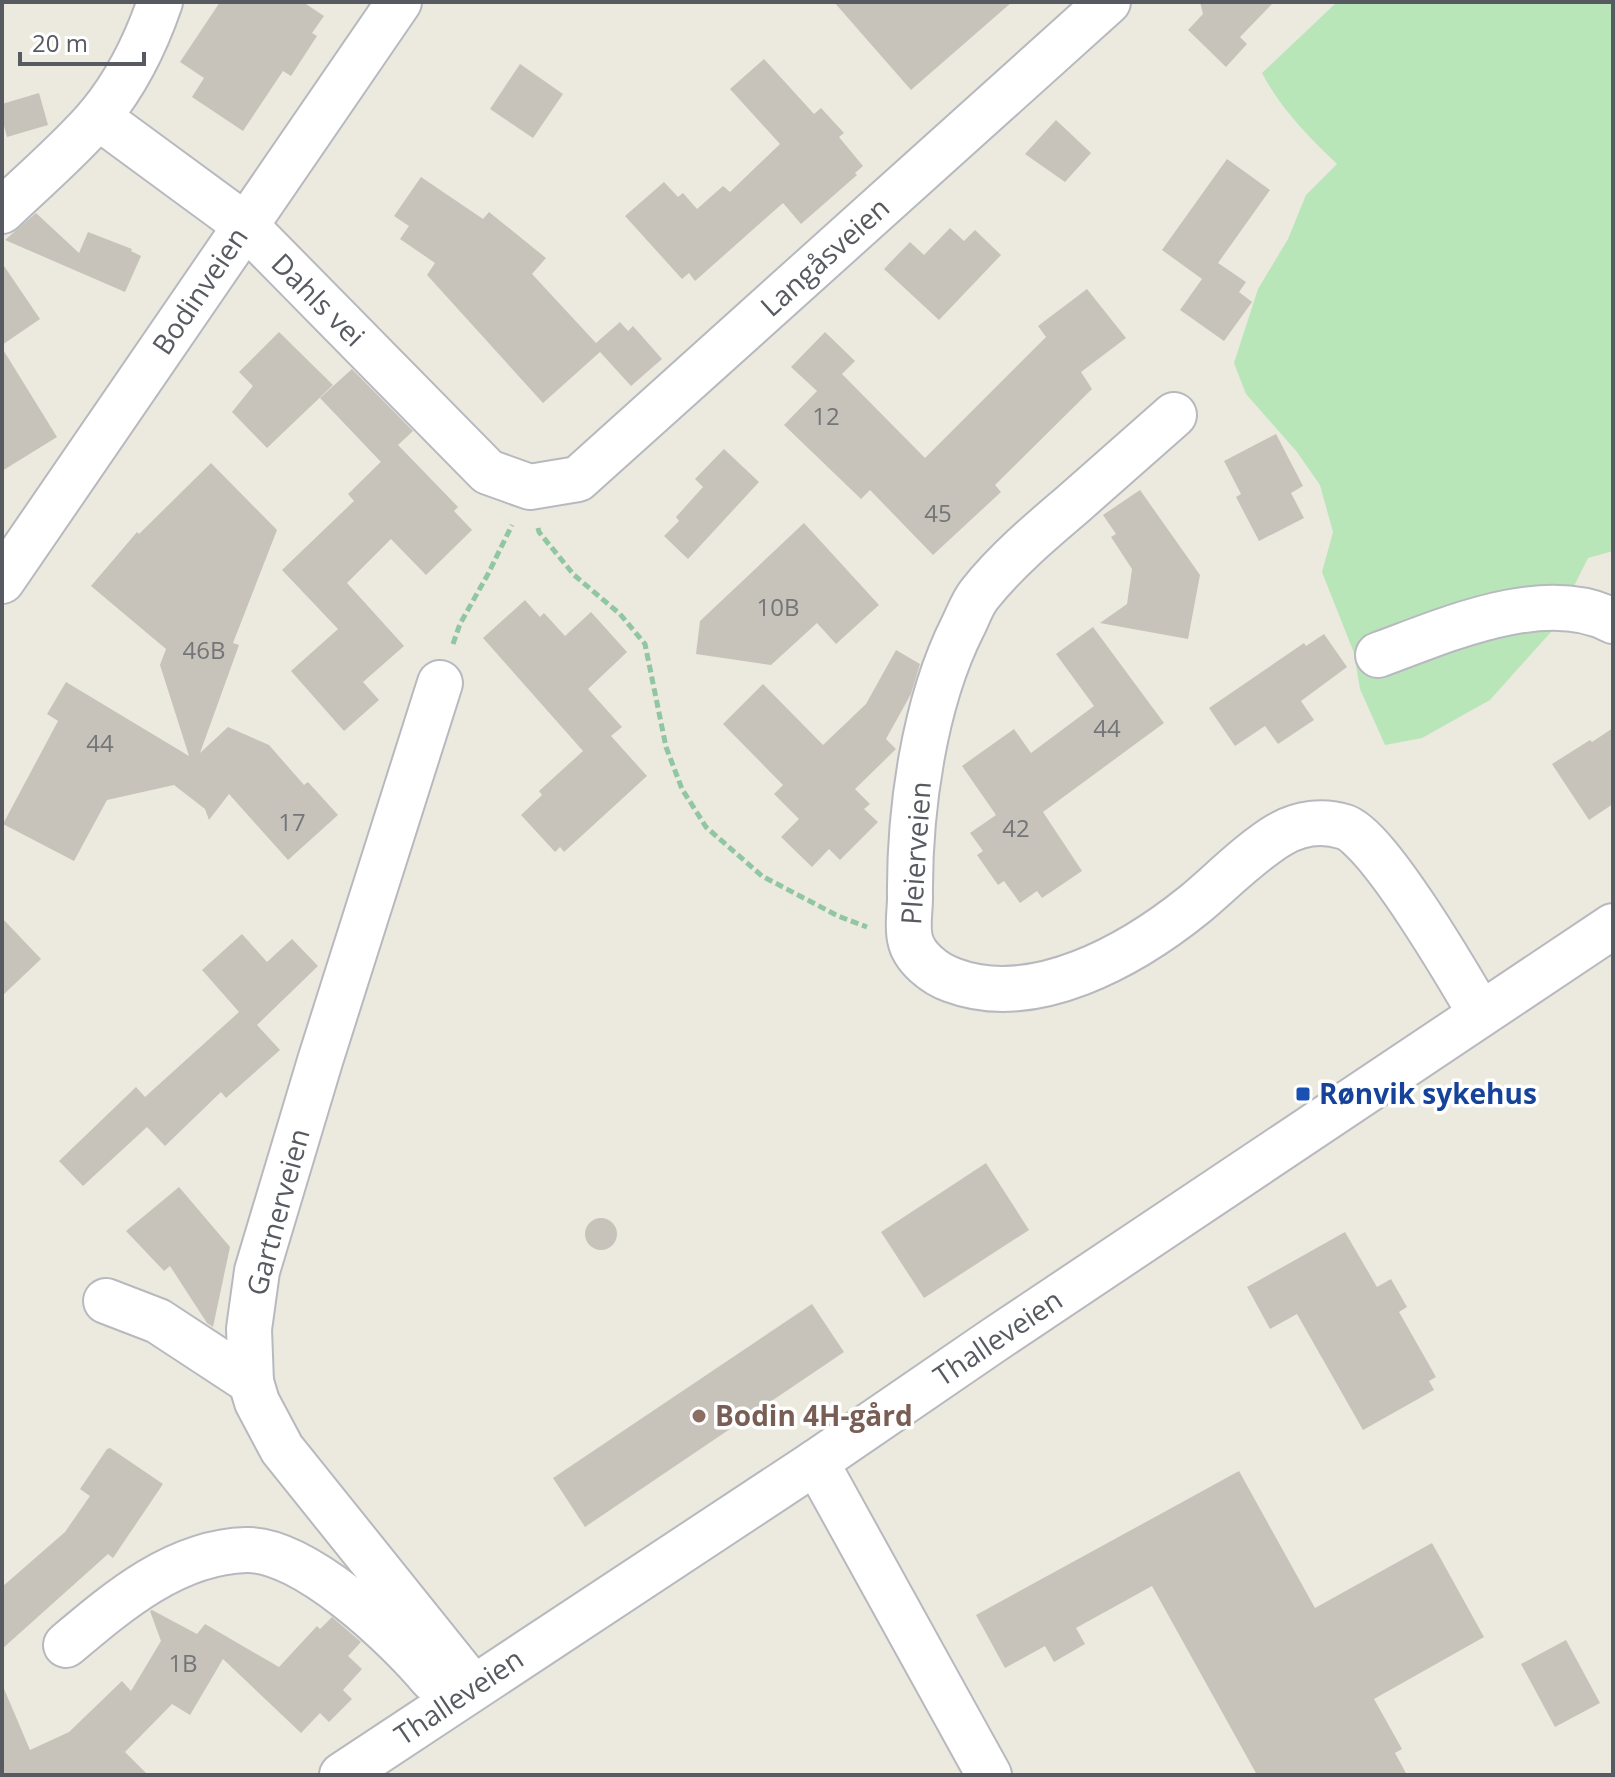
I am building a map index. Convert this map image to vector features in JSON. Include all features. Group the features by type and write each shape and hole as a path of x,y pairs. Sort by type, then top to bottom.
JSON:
{"street":[{"path":"2,211 98,117 147,40 160,2"},
{"name":"Bodinveien","path":"2,581 399,2"},
{"name":"Langåsveien","path":"530,487 578,479 1108,2"},
{"name":"Dahls vei","path":"98,117 245,225 488,472 530,487"},
{"name":"Pleierveien","path":"1174,415 1032,539 977,597 948,656 928,722 910,876 910,940 923,960 939,975 974,988 1004,991 1037,986 1101,964 1155,933 1280,834 1313,822 1348,827 1372,849 1443,951 1480,1013"},
{"path":"1378,655 1497,616 1545,607 1579,608 1613,621"},
{"name":"Gartnerveien","path":"440,683 257,1271 249,1329 251,1382 257,1402 282,1449 462,1695"},
{"name":"Thalleveien","path":"342,1775 816,1462 1613,926"},
{"path":"106,1301 158,1321 251,1382"},
{"path":"816,1462 989,1775"},
{"path":"66,1645 121,1600 154,1579 219,1554 247,1550 264,1553 301,1568 341,1593 462,1695"}],"path":[{"path":"440,683 460,624 530,487"},
{"path":"530,487 539,532 574,575 620,614 645,644 666,747 682,789 706,827 762,876 838,916 910,940"}],"green space":[{"path":"1337,2 1613,2 1613,551 1588,558 1551,632 1490,700 1422,738 1385,745 1360,689 1354,653 1322,572 1333,532 1320,485 1297,452 1246,394 1234,363 1258,289 1288,239 1306,195 1337,164 1286,110 1262,73"}],"building":[{"path":"220,2 303,2 324,16 312,33 317,36 291,76 283,71 243,131 192,97 204,78 180,62"},
{"path":"834,2 1012,2 911,90"},
{"path":"1200,2 1274,2 1240,37 1247,44 1226,67 1188,30 1203,14"},
{"path":"764,59 814,114 821,108 844,133 839,137 863,166 855,173 857,175 801,224 783,203 695,281 689,273 682,279 625,216 664,182 678,197 683,193 697,209 723,186 730,192 780,144 730,89"},
{"path":"520,64 563,94 533,138 490,109"},
{"path":"39,93 48,125 7,137 2,104"},
{"path":"1056,120 1091,153 1065,182 1025,154"},
{"path":"1227,159 1270,190 1218,263 1246,282 1239,292 1252,302 1224,341 1180,310 1202,279 1162,250"},
{"path":"421,177 483,219 489,212 546,258 532,274 596,343 620,322 628,331 633,326 662,359 631,386 600,352 543,403 427,275 435,263 400,239 409,226 394,216"},
{"path":"36,213 79,253 88,232 132,249 141,256 125,292 5,240"},
{"path":"950,228 964,241 975,230 1001,255 939,320 884,269 910,242 924,255"},
{"path":"2,263 40,319 2,345"},
{"path":"1087,289 1126,338 1081,372 1092,389 995,485 1001,492 933,555 870,490 861,499 784,425 817,391 791,367 825,332 855,361 842,374 925,458 1046,337 1038,326"},
{"path":"279,332 333,385 267,448 232,412 253,386 239,372"},
{"path":"2,348 57,437 2,471"},
{"path":"352,369 413,431 398,445 458,507 454,511 472,530 426,575 391,539 347,583 404,646 363,682 379,700 344,731 291,671 338,629 282,570 354,501 348,494 381,462 320,398"},
{"path":"1276,434 1303,486 1291,493 1304,518 1259,541 1236,497 1241,494 1224,461"},
{"path":"724,449 759,482 688,559 664,536 679,521 676,517 703,487 695,479"},
{"path":"211,463 277,530 233,643 239,645 200,753 228,727 269,745 304,785 308,782 338,815 288,860 229,794 209,820 205,809 174,785 107,800 74,861 3,824 58,721 47,714 66,682 189,756 160,665 166,649 91,586 137,532 139,534"},
{"path":"1140,490 1200,575 1188,639 1100,623 1127,604 1132,569 1111,537 1116,534 1103,515"},
{"path":"804,523 879,605 836,644 817,623 771,665 696,654 700,621"},
{"path":"525,600 540,617 544,613 565,636 591,612 627,652 588,689 622,727 611,736 647,776 564,852 560,847 555,852 521,815 542,795 539,791 583,751 483,638"},
{"path":"1093,627 1164,723 1043,812 1082,871 1042,898 1037,891 1020,903 1004,881 998,885 977,855 983,851 970,833 996,815 962,766 1014,729 1031,753 1094,706 1056,654"},
{"path":"1324,634 1347,667 1301,701 1314,720 1278,744 1265,726 1235,746 1209,708 1304,643 1306,646"},
{"path":"896,650 920,664 911,694 886,739 896,749 855,789 870,804 864,809 878,822 840,860 829,849 812,867 781,837 799,819 774,794 783,785 723,724 763,684 823,745 866,704"},
{"path":"1613,728 1613,804 1589,820 1552,764"},
{"path":"2,918 41,959 2,996"},
{"path":"242,934 267,962 292,939 318,966 257,1025 280,1050 226,1098 221,1092 165,1146 147,1127 83,1186 59,1161 136,1087 145,1097 239,1012 202,970"},
{"path":"986,1163 1029,1230 924,1298 881,1232"},
{"path":"179,1187 230,1247 213,1327 207,1323 170,1266 164,1271 126,1231"},
{"path":"601,1218 613,1222 617,1234 613,1246 601,1250 589,1246 585,1234 589,1222"},
{"path":"1345,1232 1377,1287 1391,1279 1407,1307 1399,1312 1436,1377 1429,1381 1434,1390 1363,1430 1297,1314 1270,1329 1247,1287"},
{"path":"812,1304 844,1352 585,1527 553,1478"},
{"path":"110,1448 163,1484 113,1558 108,1554 2,1649 2,1587 65,1532 90,1496 80,1489"},
{"path":"1239,1471 1315,1608 1432,1543 1484,1637 1374,1699 1402,1749 1395,1753 1407,1775 1257,1775 1152,1586 1076,1628 1085,1644 1054,1662 1045,1646 1005,1668 976,1615"},
{"path":"152,1610 197,1634 205,1624 279,1667 317,1626 320,1629 332,1617 361,1642 348,1656 362,1669 343,1690 352,1699 329,1722 320,1713 301,1733 223,1659 190,1715 172,1704 125,1752 148,1775 2,1775 2,1684 30,1750 69,1732 122,1681 131,1691 161,1641"},
{"path":"1566,1640 1600,1703 1555,1727 1521,1664"}],"place":[{"name":"Rønvik sykehus","path":"1303,1094"},
{"name":"Bodin 4H-gård","path":"699,1416"}]}
